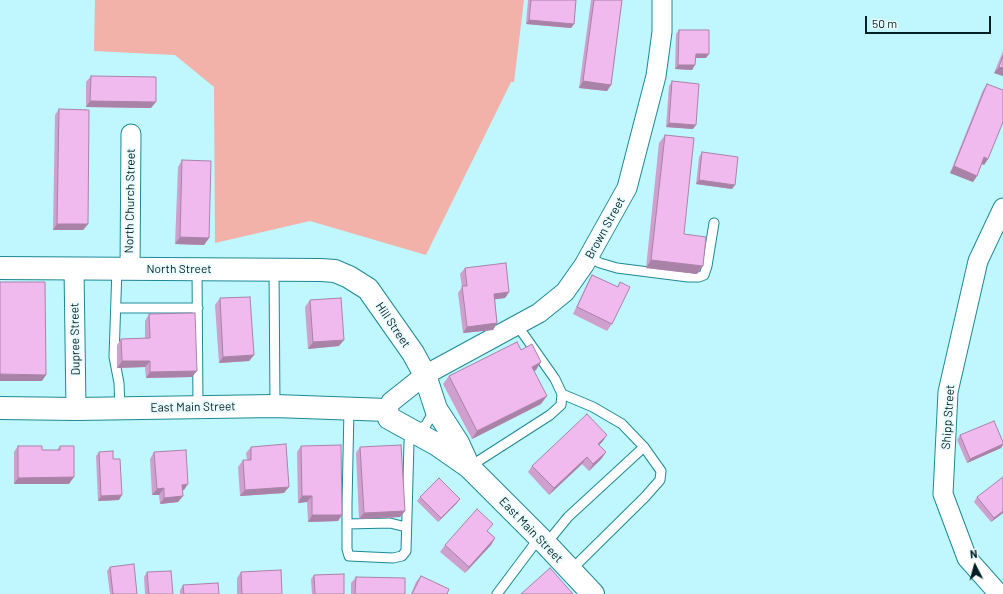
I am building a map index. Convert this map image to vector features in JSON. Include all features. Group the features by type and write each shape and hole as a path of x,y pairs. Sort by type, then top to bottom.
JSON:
{"main road":[{"name":"North Street","path":"0,268 321,270 335,271 355,281"},
{"name":"Hill Street","path":"355,281 368,289 413,354 425,376"},
{"name":"East Main Street","path":"425,376 436,409 458,443 469,467"},
{"name":"East Main Street","path":"0,408 76,409 275,406 387,410 389,418 436,444 469,467 543,541 590,593"}],"street":[{"name":"Brown Street","path":"425,376 539,313 565,292 589,257 627,188 649,108 656,76 662,32 662,0"},
{"name":"North Church Street","path":"124,268 131,134"},
{"name":"Shipp Street","path":"999,594 967,558 943,494 948,392 978,261 1003,208"},
{"name":"Dupree Street","path":"74,268 76,409"},
{"path":"387,410 391,402 425,376"}],"lane":[{"path":"589,257 600,263 617,268 688,277 699,277 704,275 708,266 714,223"},
{"path":"120,408 119,383 114,357 116,308 124,268"},
{"path":"197,269 198,407"},
{"path":"274,270 275,406"},
{"path":"116,308 198,308"},
{"path":"469,467 550,415 561,405 562,394 555,379 517,325"},
{"path":"562,394 593,407 622,424 644,447 661,471 660,480 645,498 570,571"},
{"path":"349,409 347,549 349,556 361,558 393,558 402,556 406,551 409,442 413,432 426,425 436,409"},
{"path":"498,594 543,541 644,447"},
{"path":"347,524 390,523 406,527"}],"shaded area":[{"path":"95,0 524,0 514,82 511,82 426,255 310,221 215,243 214,87 175,55 94,51"}],"building":[{"path":"531,0 576,0 574,24 529,20"},
{"path":"594,0 622,0 611,85 583,81"},
{"path":"679,30 709,30 709,54 696,54 695,65 678,65"},
{"path":"1003,56 1003,68 999,67"},
{"path":"91,76 156,77 156,102 90,101"},
{"path":"672,81 699,84 696,125 669,123"},
{"path":"987,84 1003,90 1003,122 988,159 984,157 977,176 954,166"},
{"path":"59,109 89,110 88,224 57,224"},
{"path":"665,135 694,138 684,234 706,237 703,266 651,260"},
{"path":"702,152 738,157 735,185 699,180"},
{"path":"182,160 211,161 209,238 180,237"},
{"path":"506,263 509,292 494,294 497,323 467,327 462,286 467,286 465,268"},
{"path":"592,275 618,287 620,282 630,287 612,324 577,307"},
{"path":"0,282 45,282 46,375 0,374"},
{"path":"250,297 254,355 223,357 220,298"},
{"path":"341,298 344,340 313,342 310,300"},
{"path":"195,313 197,371 150,372 150,361 122,361 121,339 150,338 149,314"},
{"path":"517,342 521,350 532,344 541,362 532,367 547,396 477,431 449,376"},
{"path":"587,414 607,435 598,444 606,452 593,464 587,457 554,488 532,466"},
{"path":"994,421 1003,444 970,459 960,435"},
{"path":"286,444 289,487 245,490 243,460 251,460 251,447"},
{"path":"341,445 342,515 312,515 312,496 302,496 301,446"},
{"path":"401,445 405,511 364,513 360,447"},
{"path":"18,446 42,446 42,450 60,450 60,446 74,446 74,477 18,478"},
{"path":"186,450 188,484 182,485 183,496 164,498 164,488 157,489 154,452"},
{"path":"113,451 113,459 120,459 122,495 101,496 99,452"},
{"path":"1003,477 1003,511 994,518 977,497"},
{"path":"439,478 460,499 441,518 420,497"},
{"path":"477,509 493,524 487,531 495,538 469,567 445,545"},
{"path":"134,564 137,594 113,594 110,567"},
{"path":"550,568 573,594 521,594"},
{"path":"281,570 282,594 242,594 241,572"},
{"path":"171,571 173,594 149,594 147,572"},
{"path":"344,574 344,594 315,594 314,575"},
{"path":"421,576 449,589 447,594 412,594"},
{"path":"356,577 405,578 405,594 355,594"},
{"path":"218,583 219,594 184,594 183,585"}]}
